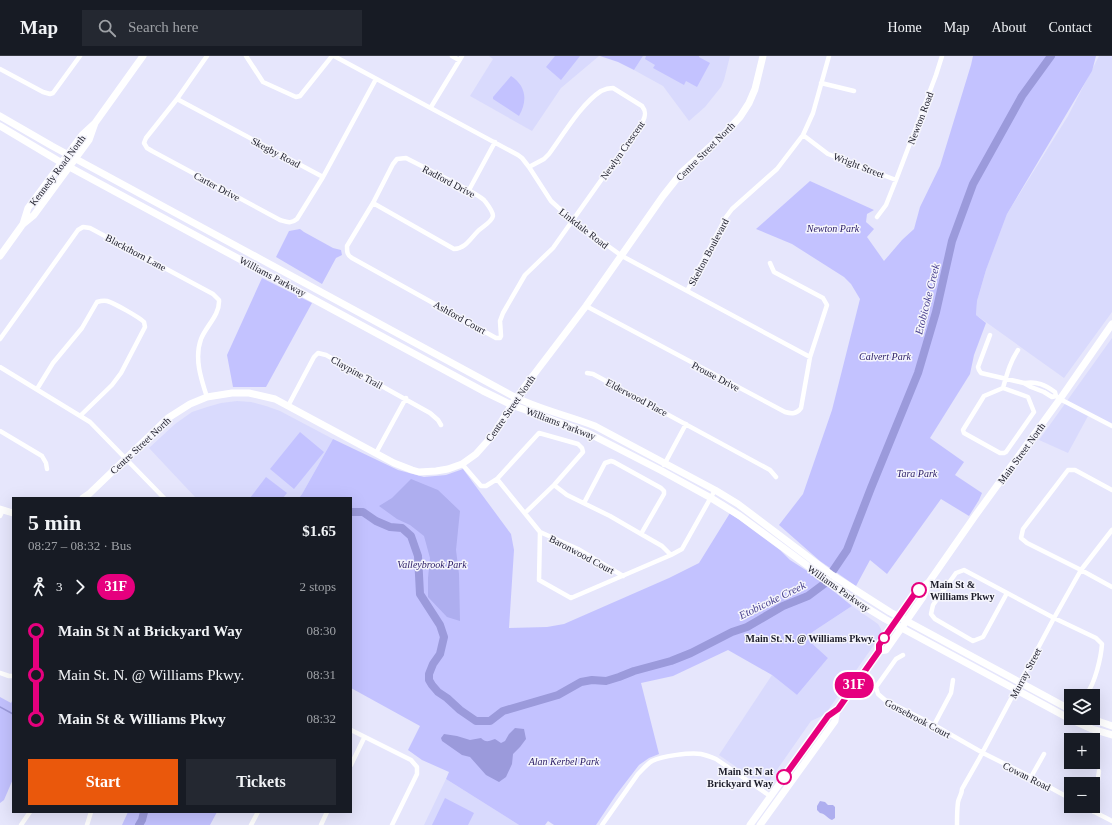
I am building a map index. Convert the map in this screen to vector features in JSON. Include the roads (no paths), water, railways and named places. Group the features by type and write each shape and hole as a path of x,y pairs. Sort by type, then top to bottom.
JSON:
{"main road":[{"path":"95,123 143,56"},
{"name":"Centre Street North","path":"90,496 125,459 168,418 190,404 207,397 232,393 249,393 274,399 376,453 405,467 420,472 448,469 462,464 476,454 493,435 516,398 586,306 663,196 682,172 725,133 740,117 749,103 755,89 763,56"},
{"name":"Williams Parkway","path":"0,116 75,159 516,398 595,426 715,490 738,504 840,585 861,604 901,628 1016,691 1086,727 1112,735"},
{"name":"Kennedy Road North","path":"23,224 28,208 82,134 95,123"},
{"name":"Kennedy Road North","path":"0,256 23,224 34,215 89,140 95,123"},
{"name":"Williams Parkway","path":"0,126 69,167 483,391 512,405 588,432 662,471 740,516 820,570"},
{"name":"Main Street North","path":"879,651 886,650 923,597 929,582 1058,397 1112,324"},
{"path":"1,512 12,513"},
{"name":"Main Street North","path":"750,825 828,716 838,709 879,651 879,645 916,592 929,582"},
{"name":"Williams Parkway","path":"840,585 1064,706"},
{"name":"Main Street North","path":"760,825 835,721 838,709"},
{"path":"1100,722 1112,726"}],"street":[{"path":"0,69 43,92 50,94 54,93 80,56"},
{"path":"177,99 207,56"},
{"path":"246,56 263,82 296,97 300,96 333,56"},
{"name":"Linkdale Road","path":"333,56 518,155 529,167 551,201 572,220 622,256 810,357"},
{"path":"431,108 460,58 452,56"},
{"name":"Skelton Boulevard","path":"687,291 726,217 732,209 777,169 803,135 813,113 829,56"},
{"name":"Newton Road","path":"877,217 886,205 942,56"},
{"path":"323,177 376,79"},
{"path":"821,83 854,91"},
{"name":"Newlyn Crescent","path":"529,167 544,159 549,154 585,104 601,91 607,88 613,88 642,106 645,110 646,116 643,121 572,220"},
{"name":"Carter Drive","path":"177,99 146,138 144,143 147,148 280,220 294,222 298,219 323,177"},
{"name":"Skegby Road","path":"177,99 323,177"},
{"name":"Wright Street","path":"803,135 828,154 896,180"},
{"path":"469,190 495,142"},
{"name":"Radford Drive","path":"401,158 406,158 469,190 484,200 491,209 493,216 490,221 459,249 454,249 373,203 393,164 397,159 401,158"},
{"name":"Ashford Court","path":"373,203 347,246 349,256 496,338 500,338 501,336 500,321 503,313 525,275 553,248 572,220"},
{"name":"Blackthorn Lane","path":"0,339 78,230 83,227 90,228 213,294 219,300 218,308 201,339 199,346 198,365 207,397"},
{"path":"770,263 774,272 823,298 827,304 810,357"},
{"path":"37,389 53,363 82,328 97,302 107,301 138,317 144,322 145,327 121,374 112,385 80,416"},
{"name":"Prouse Drive","path":"586,306 790,414 799,412 801,408 810,357"},
{"path":"990,335 978,367 981,373 1024,383 1033,382 1043,385 1055,392 1058,397 1112,426"},
{"path":"1003,388 1028,397 1034,412 1006,452 1000,453 964,433 963,430 984,396 1003,388 1006,373 1018,350"},
{"name":"Claypine Trail","path":"288,406 314,357 318,353 326,355 406,398 430,413 441,425"},
{"path":"0,367 90,422 163,497"},
{"name":"Elderwood Place","path":"587,373 593,374 770,470 776,477"},
{"path":"376,453 406,398"},
{"path":"662,471 686,424"},
{"path":"0,432 42,456 46,463 47,469"},
{"path":"462,464 482,486 486,486 497,479 539,433 578,444 582,448 582,452 554,485 525,513"},
{"path":"584,503 605,463 611,461 614,462 664,491 664,494 641,534"},
{"path":"1112,490 1075,470 1068,470 1023,529 1021,538 1027,543 1112,587"},
{"name":"Baronwood Court","path":"497,479 540,532 578,550 623,576"},
{"path":"554,485 567,495 662,546 672,556"},
{"name":"Baronwood Court","path":"540,532 539,580 571,598 672,556 682,550 715,490"},
{"name":"Murray Street","path":"957,825 959,800 962,794 962,789 983,753 1081,570 1112,530"},
{"path":"1007,593 983,637 973,641 935,619 931,614 933,605 956,573 964,570 1054,618 1096,638 1102,644 1090,689"},
{"name":"Gorsebrook Court","path":"903,655 896,658 876,687 878,694 885,700 934,725 983,753"},
{"path":"0,673 12,676"},
{"path":"934,725 951,693 953,680"},
{"path":"352,731 410,760 416,766 417,774 392,825"},
{"path":"352,763 364,738"},
{"name":"Cowan Road","path":"983,753 1064,795"},
{"path":"602,825 645,766 653,761 668,757 700,754 716,759 770,796"},
{"path":"1031,777 1044,754"},
{"path":"1098,777 1099,771"},
{"path":"21,825 29,813"},
{"path":"86,825 91,813"},
{"path":"251,825 257,813"},
{"path":"321,825 327,813"},
{"path":"1096,813 1112,822"}],"waterway":[{"name":"Etobicoke Creek","path":"352,512 363,512 376,521 390,527 402,528 411,536 418,556 420,594 440,625 444,637 440,654 433,664 429,674 429,680 438,692 476,721 490,721 503,711 558,695 581,682 592,680 606,681 634,671 671,661 691,653 732,632 747,627 783,606 808,596 824,584 847,550 918,373 936,312 952,241 973,184 1022,96 1051,56"},
{"path":"0,707 12,713"},
{"name":"Etobicoke Creek","path":"139,825 144,813"}],"place":[{"name":"Main St & Williams Pkwy","path":"919,590"},
{"name":"Main St. N. @ Williams Pkwy.","path":"884,638"},
{"name":"Main St N at Brickyard Way","path":"784,777"}],"park label":[{"name":"Newton Park","path":"833,228"},
{"name":"Calvert Park","path":"885,356"},
{"name":"Tara Park","path":"917,473"},
{"name":"Valleybrook Park","path":"432,564"},
{"name":"Alan Kerbel Park","path":"564,761"}]}
